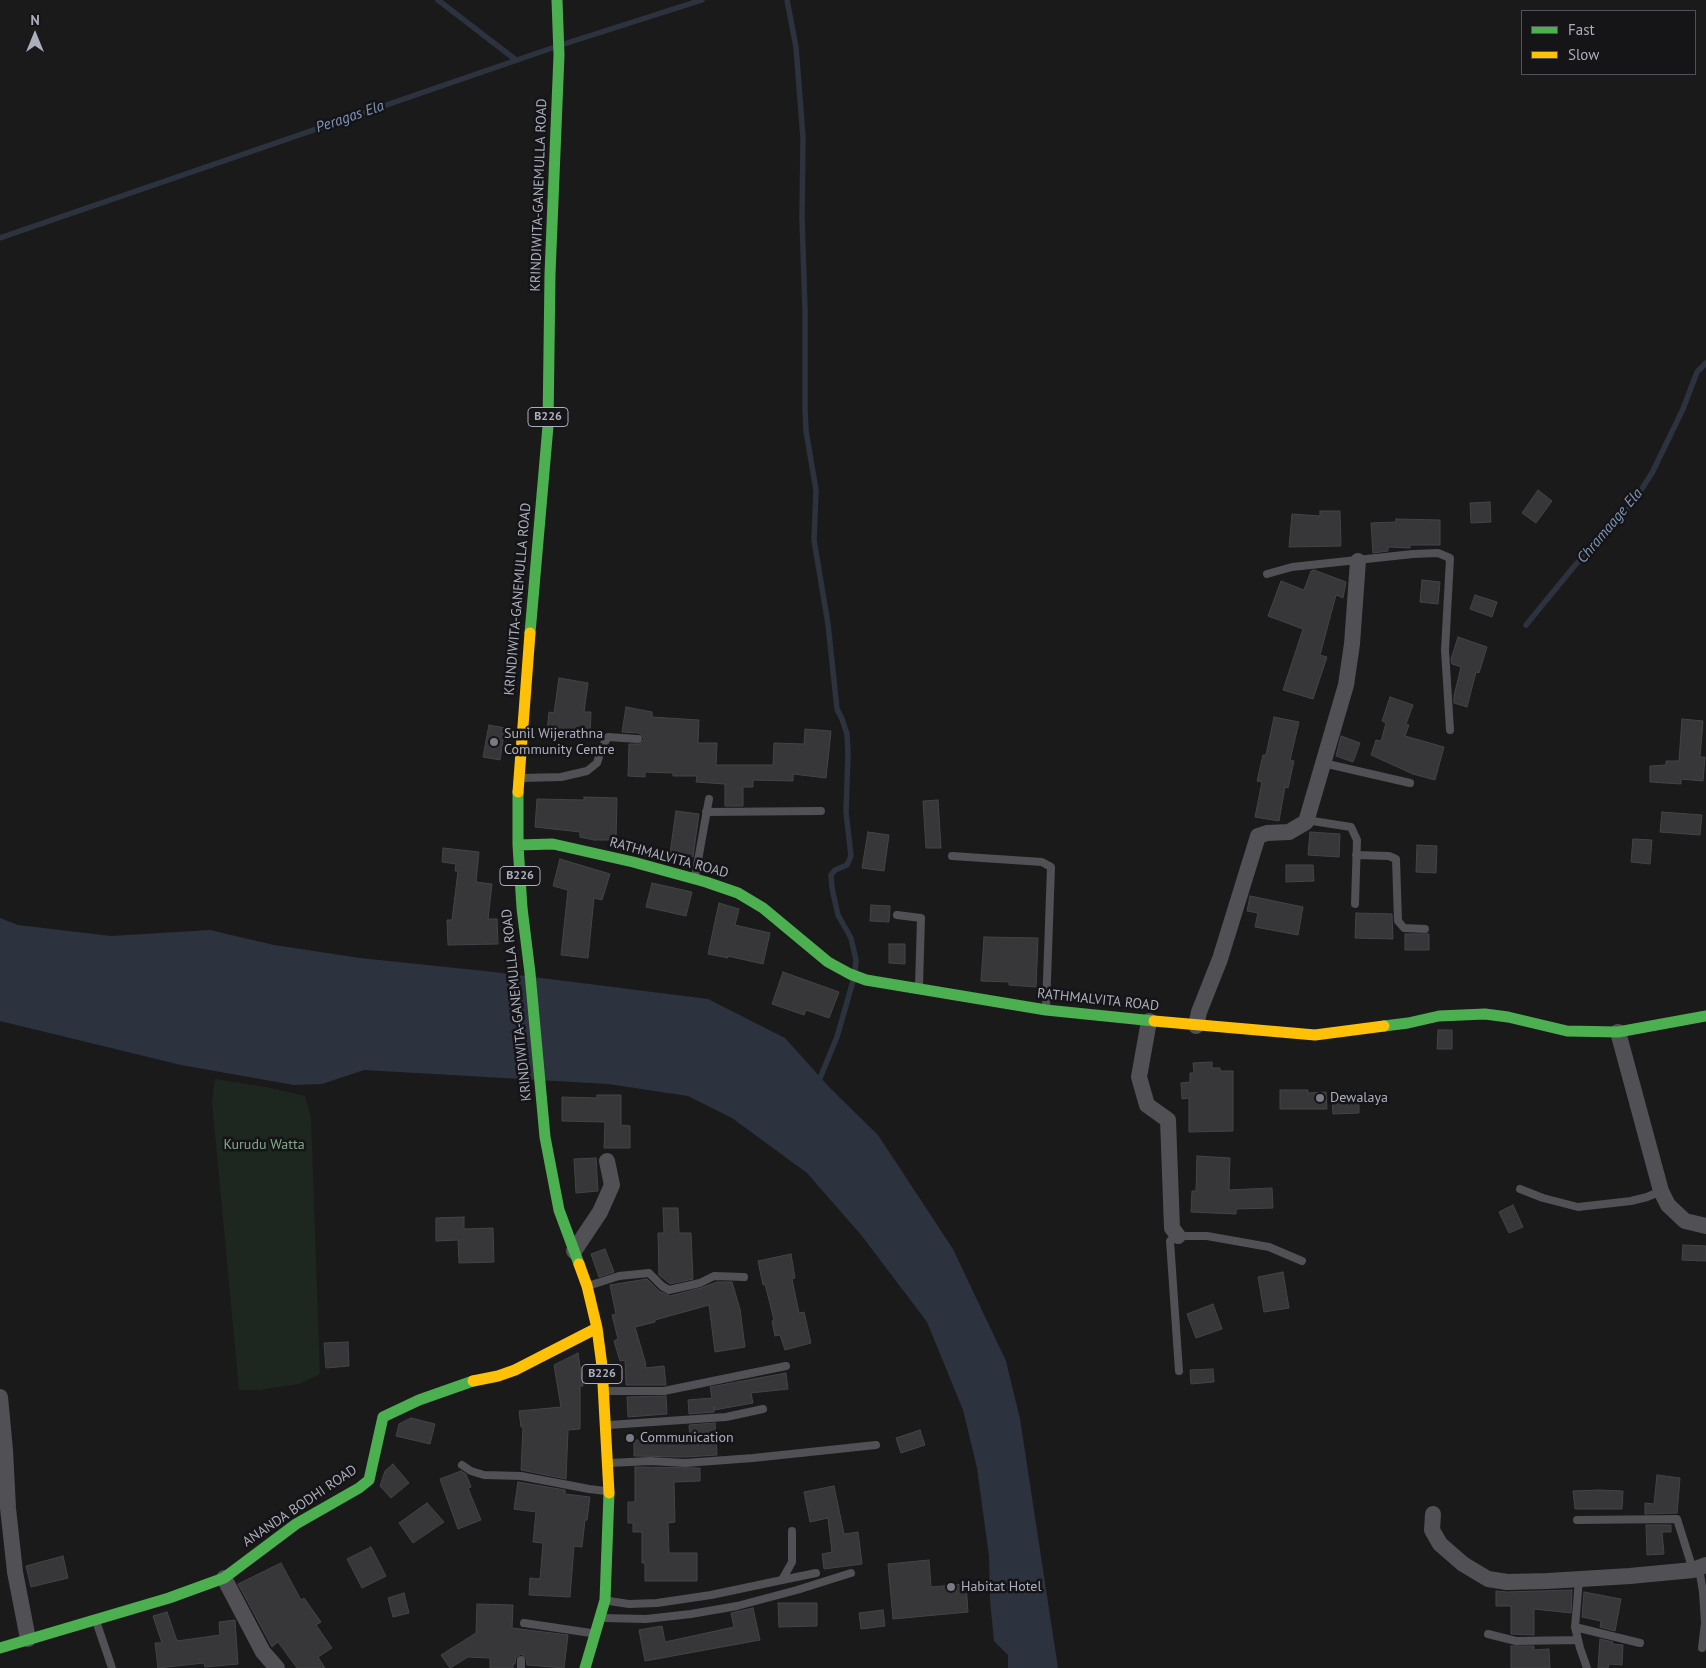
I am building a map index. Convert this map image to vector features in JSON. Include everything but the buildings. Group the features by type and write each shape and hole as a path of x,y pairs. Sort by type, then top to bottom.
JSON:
{"street":[{"name":"KRINDIWITA-GANEMULLA ROAD","path":"557,0 559,54 550,274 548,426 518,778 518,845 522,908 545,1137 559,1210 587,1286 597,1328 603,1390 608,1463 605,1600 585,1668"},
{"path":"1196,1026 1198,1012 1220,959 1258,836 1267,833 1290,832 1306,822 1346,685 1352,644 1358,561"},
{"name":"RATHMALVITA ROAD","path":"518,845 553,844 633,862 738,893 763,908 828,962 866,980 1046,1010 1196,1026 1315,1034 1408,1023 1439,1016 1485,1014 1508,1017 1567,1031 1618,1032 1706,1016"},
{"path":"1148,1021 1139,1077 1147,1105 1168,1120 1172,1228 1178,1236"},
{"path":"1618,1032 1661,1191 1668,1205 1685,1221 1706,1226"},
{"path":"574,1251 600,1212 612,1185 607,1161"},
{"name":"ANANDA BODHI ROAD","path":"0,1648 169,1598 204,1587 224,1578 296,1524 359,1488 369,1480 383,1417 419,1400 478,1379 498,1376 514,1370 597,1328"},
{"path":"0,1396 14,1572 28,1639"},
{"path":"1433,1514 1432,1530 1440,1544 1463,1564 1488,1579 1506,1582 1579,1579 1630,1576 1699,1568"},
{"path":"224,1578 264,1652 277,1668"}],"lane":[{"path":"1267,574 1292,568 1438,553 1450,558 1445,650 1450,730"},
{"path":"518,778 561,777 586,771 597,763 602,747 608,737 638,739"},
{"path":"1324,763 1410,783"},
{"path":"695,879 709,799"},
{"path":"706,812 821,811"},
{"path":"1306,820 1352,827 1357,840 1355,904"},
{"path":"1356,855 1389,856 1396,859 1398,921 1404,928 1425,929"},
{"path":"952,856 1042,862 1051,867 1046,1010"},
{"path":"897,915 921,918 919,988"},
{"path":"1520,1190 1578,1207 1631,1201 1661,1191"},
{"path":"1179,1371 1170,1241 1178,1236 1207,1236 1269,1247 1302,1261"},
{"path":"587,1286 619,1276 649,1273 669,1290 700,1284 714,1276 744,1276"},
{"path":"603,1390 664,1391 786,1366"},
{"path":"605,1425 726,1417 763,1409"},
{"path":"608,1463 650,1461 685,1463 734,1460 876,1445"},
{"path":"462,1465 471,1471 484,1474 521,1476 608,1491"},
{"path":"1577,1520 1677,1519 1699,1568 1705,1623 1702,1648"},
{"path":"782,1580 792,1562 792,1531"},
{"path":"605,1600 629,1604 657,1603 711,1595 816,1573"},
{"path":"601,1618 646,1619 737,1606 851,1573"},
{"path":"1579,1579 1576,1627 1587,1668"},
{"path":"96,1619 112,1668"},
{"path":"524,1623 595,1634"},
{"path":"1576,1627 1640,1643"},
{"path":"1488,1634 1516,1641 1578,1640"}],"green space":[{"name":"Kurudu Watta","path":"215,1079 266,1087 305,1096 311,1118 320,1374 299,1384 259,1390 239,1390 212,1102"}],"shaded area":[{"path":"0,918 18,925 111,936 210,930 274,945 360,958 494,972 708,999 785,1038 830,1088 878,1135 953,1249 1006,1361 1020,1419 1058,1668 1008,1668 1008,1655 994,1641 990,1601 989,1556 977,1468 963,1410 927,1322 862,1236 807,1173 732,1118 688,1096 608,1084 364,1070 322,1084 294,1085 181,1065 0,1021"}],"waterway":[{"path":"438,0 516,60"},
{"name":"Peragas Ela","path":"564,44 702,0"},
{"path":"787,0 796,47 803,138 802,218 805,310 805,409 806,431 816,490 814,540 828,624 837,709 847,734 848,753 846,812 851,856 847,865 835,870 831,875 838,915 851,938 856,960 855,971"},
{"name":"Peragas Ela","path":"0,238 552,48"},
{"name":"Chramaage Ela","path":"1526,625 1576,564 1610,531 1636,498 1652,473 1683,409 1697,372 1706,363"},
{"path":"818,1083 837,1037 853,981"}],"traffic: fast":[{"path":"530,633 548,426 550,274 559,55 557,0"},
{"path":"518,792 518,845 522,908 545,1137 559,1210 579,1264"},
{"path":"518,845 553,844 633,862 738,893 763,908 828,962 866,980 1046,1010 1154,1021"},
{"path":"1384,1026 1439,1016 1485,1014 1508,1017 1567,1031 1618,1032 1706,1016"},
{"path":"0,1648 169,1598 224,1578 296,1524 359,1488 369,1480 383,1417 419,1400 473,1381"},
{"path":"585,1668 605,1600 609,1493"}],"traffic: slow":[{"path":"518,792 530,633"},
{"path":"1154,1021 1315,1035 1384,1026"},
{"path":"579,1264 587,1286 597,1328 602,1366 609,1493"},
{"path":"473,1381 515,1370 597,1328"}],"place":[{"name":"Sunil Wijerathna Community Centre","path":"494,742"},
{"name":"Dewalaya","path":"1320,1098"},
{"name":"Communication","path":"630,1438"},
{"name":"Habitat Hotel","path":"951,1587"}]}
